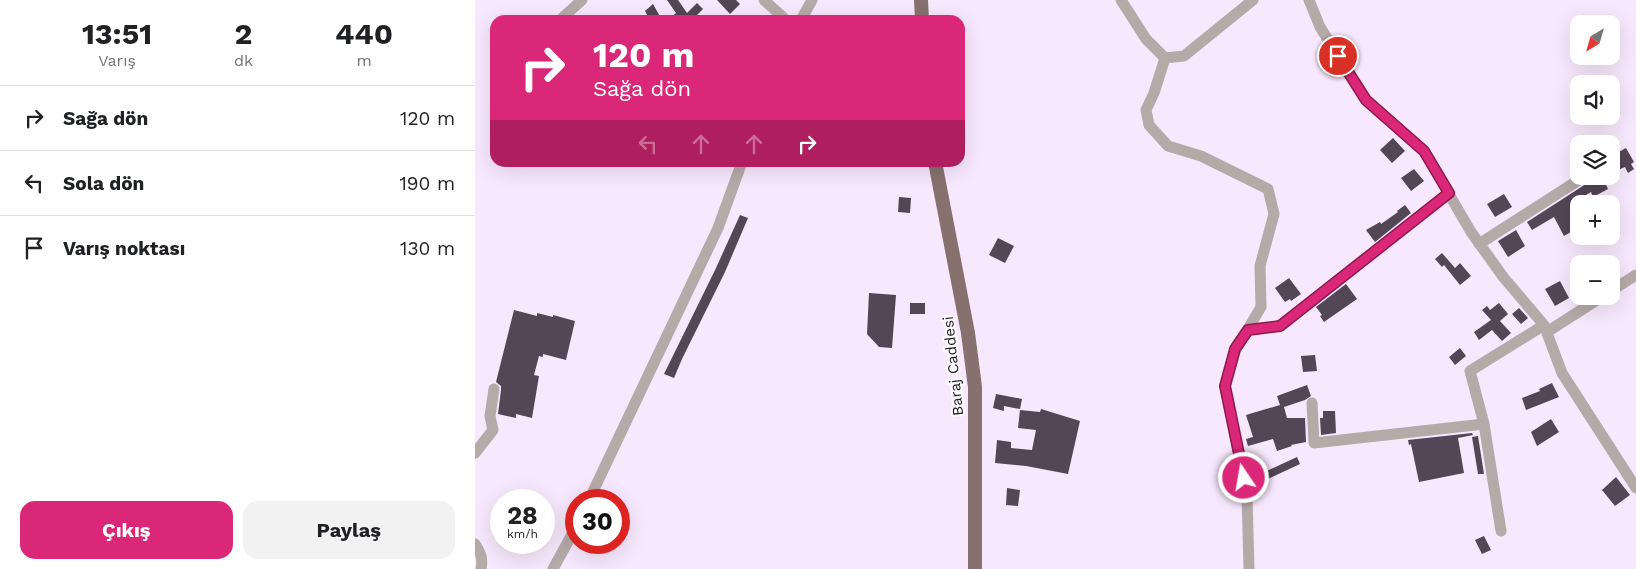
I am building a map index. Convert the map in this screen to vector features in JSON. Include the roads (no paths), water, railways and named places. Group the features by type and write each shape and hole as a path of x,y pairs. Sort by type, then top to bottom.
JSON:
{"main road":[{"path":"921,0 922,15"},
{"name":"Baraj Caddesi","path":"936,167 968,333 975,387 975,569"}],"street":[{"path":"566,15 582,0"},
{"path":"764,0 781,15"},
{"path":"804,15 812,0"},
{"path":"1121,0 1146,39 1165,58"},
{"path":"1165,58 1184,56 1253,0"},
{"path":"1309,0 1320,27 1366,100 1424,151 1479,244 1545,329 1562,373 1636,488"},
{"path":"1165,58 1155,92 1146,110 1149,125 1168,146 1201,156 1268,189 1274,214 1261,266 1261,307 1235,349 1225,386 1247,496 1249,569"},
{"path":"594,489 718,228 740,167"},
{"path":"1479,244 1571,185"},
{"path":"1248,330 1280,326 1449,193"},
{"path":"1620,285 1636,275"},
{"path":"1501,531 1485,424 1471,371 1587,305"},
{"path":"475,453 493,430 490,416 494,389"},
{"path":"1312,403 1314,442 1485,424"},
{"path":"475,544 483,562 481,569"},
{"path":"553,569 565,547"}]}
